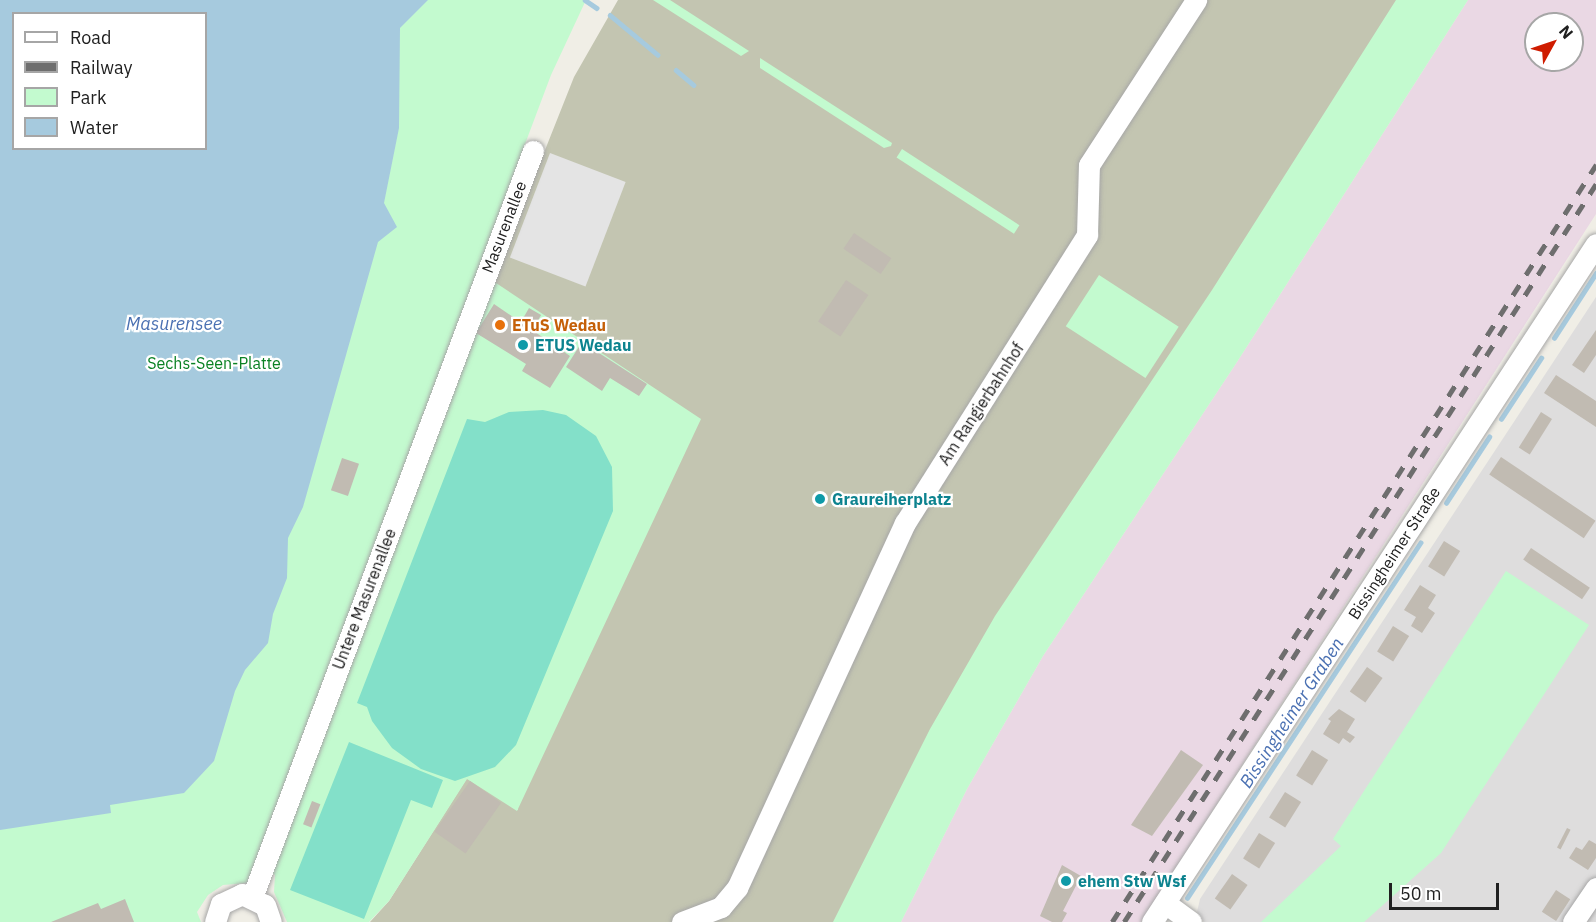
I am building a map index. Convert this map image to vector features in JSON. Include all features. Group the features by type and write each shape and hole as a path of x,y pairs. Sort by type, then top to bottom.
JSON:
{"street":[{"name":"Am Rangierbahnhof","path":"682,922 721,907 736,888 904,523 1087,235 1089,165 1196,0"},
{"name":"Masurenallee","path":"476,303 533,151"},
{"name":"Bissingheimer Straße","path":"1152,922 1596,244"},
{"name":"Untere Masurenallee","path":"253,895 476,303"},
{"path":"1573,922 1596,888"},
{"path":"215,922 220,904 232,896 253,895 265,905 271,922"},
{"path":"1165,903 1191,922"}],"shaded area":[{"path":"618,0 1455,0 872,922 370,922 389,901 467,778 518,810 493,281 574,77"},
{"path":"1468,0 1596,0 1596,214 1141,922 901,922 967,789 1043,656 1237,362"},
{"path":"550,153 626,182 585,287 510,258"},
{"path":"1596,297 1596,922 1204,922 1197,912 1200,899"}],"green space":[{"name":"Masurensee","path":"0,0 586,0 551,75 247,883 223,885 208,895 197,912 201,922 0,922"},
{"path":"653,0 670,0 749,51 741,56"},
{"path":"1396,0 1468,0 1237,362 1043,656 967,789 901,922 833,922 930,729 995,616 1212,290"},
{"path":"760,58 892,143 891,146 884,148 760,68"},
{"path":"902,149 1019,225 1014,234 897,157"},
{"path":"1099,275 1179,327 1145,378 1066,326"},
{"path":"493,281 701,419 517,811 467,779 389,901 369,922 287,922 274,892 275,875 270,872"},
{"path":"543,410 566,415 596,436 612,467 613,511 516,745 495,767 455,781 421,769 392,748 372,721 367,707 357,703 467,419 485,422 509,412"},
{"path":"1506,571 1589,625 1441,853 1364,922 1261,922 1341,846 1333,839"},
{"path":"349,742 443,780 432,808 411,800 364,919 290,890"}],"water":[{"name":"Masurensee","path":"0,0 428,0 400,28 399,128 384,203 397,227 378,242 303,507 288,538 287,578 273,614 268,643 245,670 235,691 214,761 184,793 110,805 111,813 0,830"}],"building":[{"path":"854,233 891,258 881,274 843,249"},
{"path":"846,280 868,295 840,337 818,321"},
{"name":"ETUS Wedau","path":"494,304 570,356 550,388 522,371 526,364 476,333"},
{"path":"529,308 541,315 535,326 522,319"},
{"path":"1596,330 1596,355 1584,373 1572,365"},
{"path":"582,342 647,384 639,396 610,378 602,391 566,367"},
{"path":"1556,375 1596,401 1596,427 1544,393"},
{"path":"1541,412 1552,419 1530,455 1519,448"},
{"path":"1501,457 1596,521 1584,538 1489,474"},
{"path":"342,458 359,464 348,496 331,490"},
{"path":"1444,541 1460,551 1444,577 1428,566"},
{"path":"1531,548 1590,588 1582,599 1523,560"},
{"path":"1420,585 1436,595 1428,608 1435,613 1422,633 1411,626 1416,617 1404,610"},
{"path":"1393,626 1409,636 1393,662 1377,651"},
{"path":"1367,667 1383,678 1365,702 1350,692"},
{"path":"1339,709 1355,719 1347,732 1355,737 1350,743 1343,738 1339,744 1323,734 1331,721 1328,719"},
{"path":"1181,750 1203,765 1152,836 1131,825"},
{"path":"1312,750 1328,760 1312,786 1296,775"},
{"path":"470,781 501,803 466,854 434,832"},
{"path":"1285,792 1301,802 1285,828 1269,817"},
{"path":"312,801 320,804 311,828 303,824"},
{"path":"1567,828 1571,830 1561,849 1557,848"},
{"path":"1259,833 1275,843 1259,869 1243,858"},
{"path":"1589,840 1596,844 1596,858 1588,870 1569,858 1576,847 1582,850"},
{"path":"1062,865 1081,876 1063,911 1067,913 1062,922 1052,922 1040,916"},
{"path":"1232,874 1248,885 1230,909 1215,899"},
{"path":"1556,890 1570,899 1556,921 1542,912"},
{"path":"125,899 134,922 51,922 98,903 101,909"}],"waterway":[{"path":"585,0 597,8"},
{"path":"610,15 658,55"},
{"path":"676,70 694,85"},
{"name":"Bissingheimer Graben","path":"1554,338 1596,273"},
{"name":"Bissingheimer Graben","path":"1501,419 1541,358"},
{"name":"Bissingheimer Graben","path":"1446,503 1489,437"},
{"name":"Bissingheimer Graben","path":"1187,898 1420,543"}],"railway":[{"path":"1112,922 1596,165"},
{"path":"1124,922 1596,184"}],"place":[{"name":"ETuS Wedau","path":"500,325"},
{"name":"ETUS Wedau","path":"523,345"},
{"name":"Graureiherplatz","path":"820,499"},
{"name":"ehem Stw Wsf","path":"1066,881"}],"park label":[{"name":"Sechs-Seen-Platte","path":"214,363"}]}
